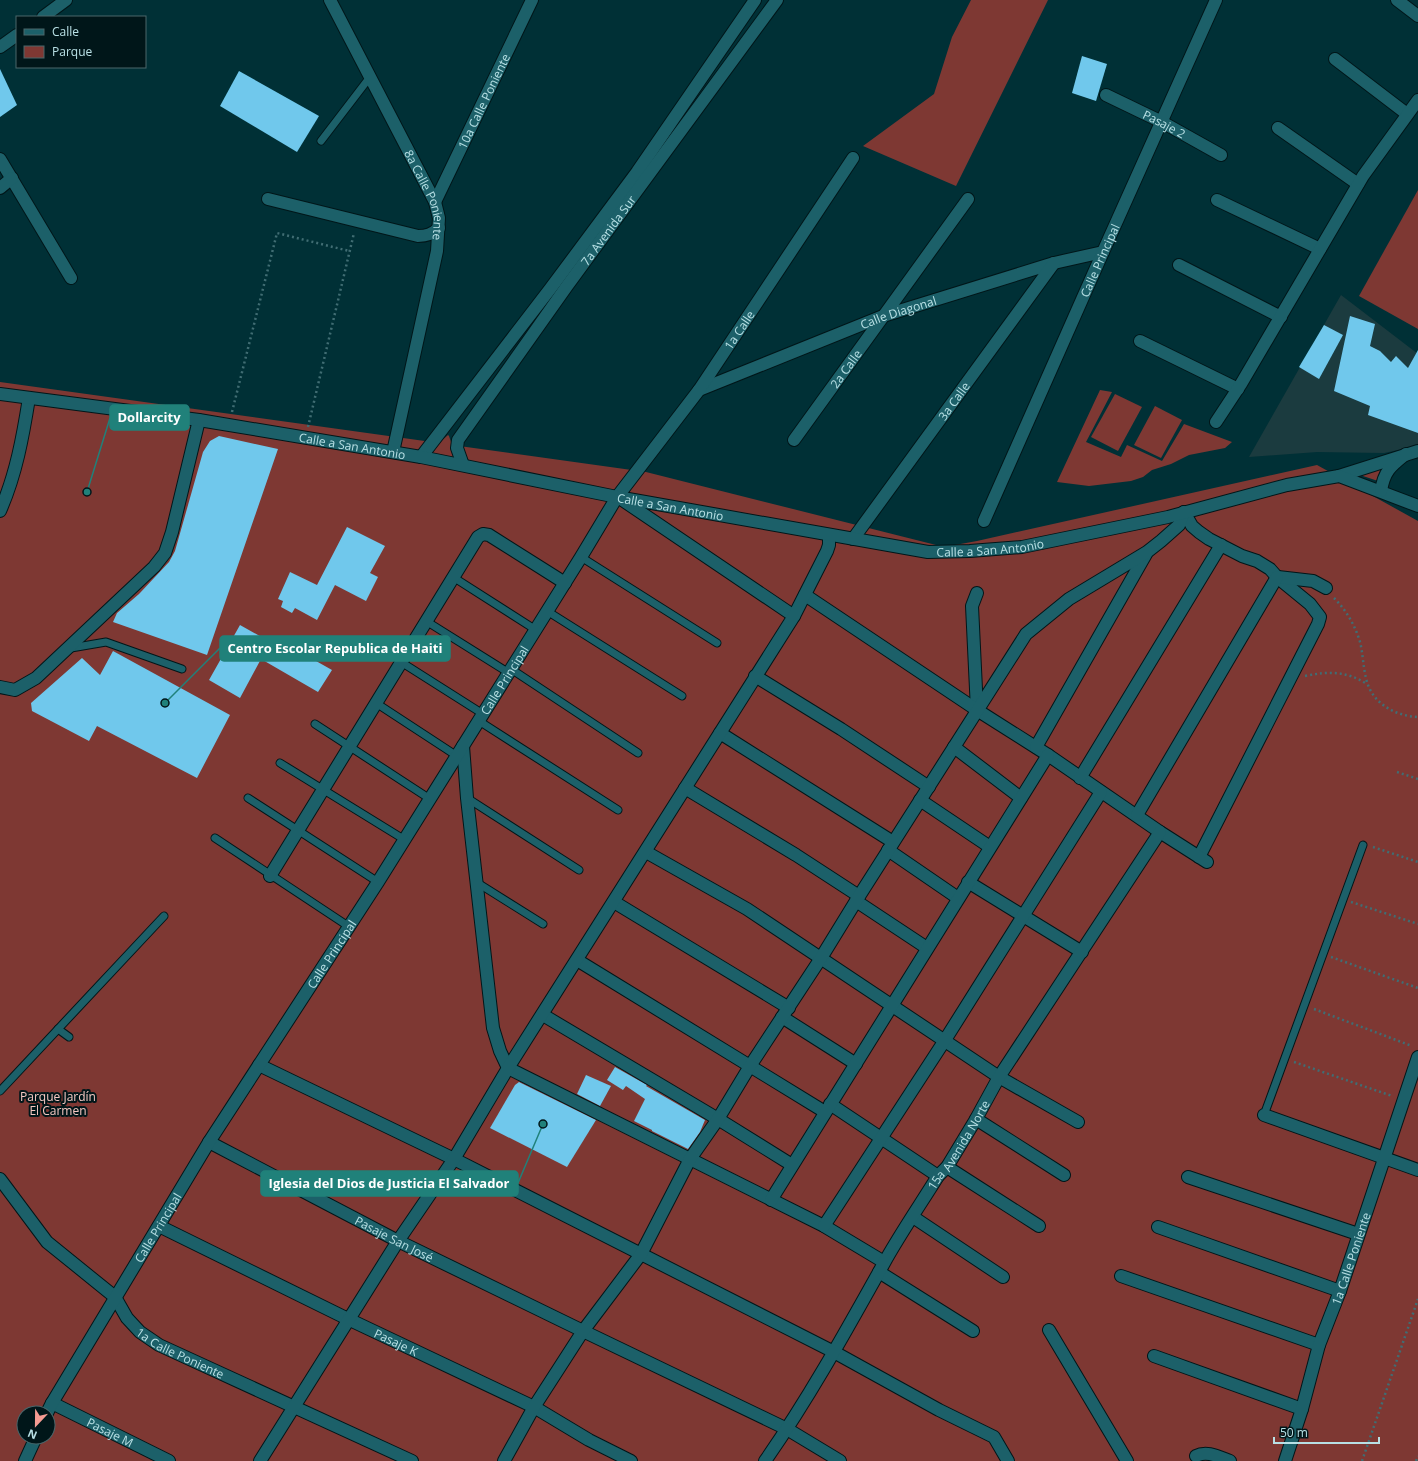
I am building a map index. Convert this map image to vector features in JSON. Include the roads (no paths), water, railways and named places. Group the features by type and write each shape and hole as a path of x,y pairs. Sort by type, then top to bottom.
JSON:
{"street":[{"path":"44,16 66,0"},
{"name":"10a Calle Poniente","path":"435,202 532,0"},
{"name":"7a Avenida Sur","path":"421,457 550,289 636,172 755,0"},
{"name":"7a Avenida Sur","path":"463,465 457,448 458,440 568,286 777,0"},
{"name":"Calle Principal","path":"984,521 1216,0"},
{"path":"1397,0 1418,16"},
{"name":"8a Calle Poniente","path":"335,2 370,77 435,202 439,218 437,251 393,452"},
{"path":"0,48 16,36"},
{"path":"1335,59 1407,114"},
{"name":"Pasaje 2","path":"1106,95 1162,122 1221,155"},
{"path":"1216,422 1238,389 1281,317 1358,184 1418,100"},
{"path":"1278,128 1358,184"},
{"name":"1a Calle","path":"617,496 699,390 854,158"},
{"path":"0,159 71,278"},
{"path":"0,188 12,178"},
{"name":"2a Calle","path":"794,440 968,199"},
{"path":"268,200 418,236 427,236 439,228"},
{"path":"1217,200 1320,249"},
{"name":"Calle Diagonal","path":"699,390 883,316 1054,263 1103,252"},
{"name":"3a Calle","path":"853,539 1054,263"},
{"path":"1179,265 1281,317"},
{"path":"1140,341 1238,389"},
{"name":"Calle a San Antonio","path":"0,394 199,420 393,452 617,496 928,552 970,551 1022,547 1184,512 1287,486 1339,476 1412,452"},
{"path":"0,511 16,463 23,436 29,398"},
{"path":"0,687 15,690 36,678 154,567 164,553 172,532 199,420"},
{"path":"1381,491 1383,480 1387,471 1412,452"},
{"path":"1339,476 1418,506"},
{"path":"617,496 794,616"},
{"name":"Calle Principal","path":"52,1405 209,1142 405,840 565,583 617,496"},
{"path":"805,595 977,710 1036,747 1203,860 1318,624 1320,617 1310,604 1277,577 1270,569 1257,561 1242,556 1209,539 1192,526 1184,512"},
{"path":"504,1461 534,1407 583,1332 641,1254 690,1159 718,1119 750,1066 786,1013 857,898 1026,634 1069,599 1147,552 1179,525 1184,512"},
{"path":"270,876 478,537 483,534 489,536 565,583"},
{"path":"260,1461 398,1241 454,1160 508,1068 543,1015 794,616 827,551 829,535"},
{"path":"1080,778 1221,545"},
{"path":"1036,747 1147,552"},
{"path":"1277,577 1313,581 1326,588"},
{"path":"1137,815 1277,577"},
{"path":"977,593 972,606 977,710"},
{"path":"755,676 929,786"},
{"path":"720,732 890,846 958,898"},
{"path":"954,747 1021,798"},
{"path":"460,751 467,798 493,1028 500,1051 508,1068 824,1226 973,1331"},
{"path":"771,1200 1048,755"},
{"path":"685,788 796,855 927,948"},
{"path":"824,1226 1024,917 1101,792"},
{"path":"920,800 990,847"},
{"name":"15a Avenida Norte","path":"765,1461 787,1429 834,1352 882,1267 938,1176 947,1167 976,1120 999,1077 1160,832"},
{"path":"646,852 747,909 999,1077 1078,1122"},
{"path":"968,882 1082,952"},
{"path":"614,902 786,1013 856,1064"},
{"path":"577,960 750,1066 880,1138 938,1176"},
{"path":"543,1015 718,1119 792,1165"},
{"name":"1a Calle Poniente","path":"1285,1461 1302,1409 1319,1344 1340,1291 1418,1057"},
{"path":"259,1065 454,1160 834,1352 939,1410 994,1437 1008,1461"},
{"path":"1264,1115 1418,1170"},
{"path":"976,1120 1064,1175"},
{"name":"Pasaje San José","path":"209,1142 398,1241 583,1332 787,1429 840,1461"},
{"path":"947,1167 1040,1226"},
{"path":"1188,1177 1358,1234"},
{"name":"1a Calle Poniente","path":"0,1179 47,1242 115,1297 127,1318 140,1332 159,1345 412,1461"},
{"path":"913,1217 1003,1277"},
{"name":"Pasaje K","path":"159,1226 348,1319 534,1407 589,1440 631,1461"},
{"path":"1158,1227 1340,1291"},
{"path":"1121,1276 1319,1344"},
{"path":"1049,1330 1127,1461"},
{"path":"1154,1356 1302,1409"},
{"name":"Pasaje M","path":"56,1411 169,1461"},
{"path":"25,1461 32,1445"},
{"path":"1196,1456 1204,1453 1230,1461"}],"lane":[{"path":"321,141 370,77"},
{"path":"581,557 717,643"},
{"path":"453,577 536,630"},
{"path":"547,611 682,696"},
{"path":"426,622 510,671 638,753"},
{"path":"69,648 106,642 182,669"},
{"path":"401,662 618,810"},
{"path":"376,703 460,751"},
{"path":"315,724 430,799"},
{"path":"280,762 405,840"},
{"path":"248,798 378,882"},
{"path":"467,798 579,870"},
{"path":"214,838 348,926"},
{"path":"1264,1115 1363,845"},
{"path":"476,882 544,924"},
{"path":"0,1091 164,916"},
{"path":"58,1029 69,1037"}],"place":[{"name":"Dollarcity","path":"87,492"},
{"name":"Centro Escolar Republica de Haiti","path":"165,703"},
{"name":"Iglesia del Dios de Justicia El Salvador","path":"543,1124"}],"park label":[{"name":"Parque Jardín El Carmen","path":"58,1103"}]}
